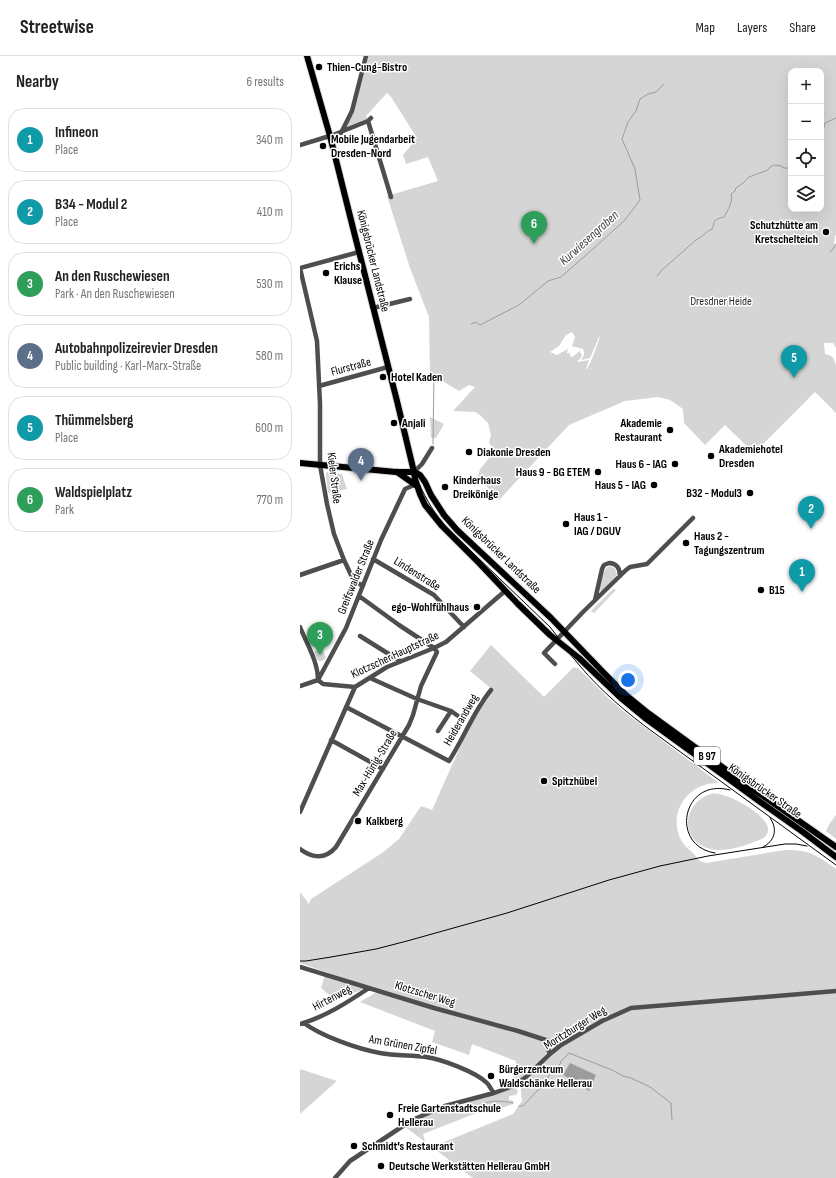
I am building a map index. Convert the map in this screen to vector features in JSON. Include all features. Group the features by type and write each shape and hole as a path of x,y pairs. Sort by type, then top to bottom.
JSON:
{"main road":[{"name":"Königsbrücker Landstraße","path":"307,56 330,136 414,472 420,475 425,482 436,504 444,515 564,632"},
{"path":"300,463 396,472 414,472"},
{"path":"396,472 413,487"},
{"name":"B 97","path":"413,487 414,472"},
{"name":"Königsbrücker Landstraße","path":"413,487 429,512 442,526 505,591 557,640"},
{"name":"Königsbrücker Straße","path":"564,632 626,695 648,713 836,847"},
{"name":"Königsbrücker Straße","path":"557,640 645,718 759,801 777,812 836,857"}],"street":[{"path":"341,133 352,111 366,56"},
{"path":"300,145 341,133 369,120 390,197"},
{"path":"300,268 359,252"},
{"name":"Kieler Straße","path":"300,268 316,341 319,386 320,465 330,519 338,547 352,577 356,582 363,586"},
{"path":"373,308 410,299"},
{"name":"Flurstraße","path":"319,386 388,367"},
{"path":"414,472 422,464 432,448"},
{"name":"Greifswalder Straße","path":"318,680 346,628 373,559 406,490 413,487"},
{"path":"554,664 544,653 620,576 630,567 647,564 693,518"},
{"name":"Lindenstraße","path":"373,559 434,595 464,627"},
{"path":"300,574 344,560"},
{"path":"594,601 604,566 609,563 615,564 619,569 620,576"},
{"name":"Klotzscher Hauptstraße","path":"318,680 323,684 355,686 387,667 446,642 505,591"},
{"path":"359,596 434,648"},
{"path":"300,627 311,652 318,675 318,680 300,686"},
{"path":"360,636 400,661"},
{"name":"Max-Hünig-Straße","path":"300,849 313,856 323,856 332,851 403,737 413,715 421,686 437,652 434,648"},
{"path":"314,663 321,666 327,664"},
{"path":"370,678 417,699 451,711 461,718"},
{"path":"300,812 355,686"},
{"name":"Heiderandweg","path":"403,737 449,761 478,708 491,690"},
{"path":"346,707 403,737"},
{"path":"438,731 451,711"},
{"path":"331,740 382,769"},
{"path":"812,839 816,833"},
{"name":"Klotzscher Weg","path":"300,967 434,1008 518,1031 561,1046"},
{"name":"Hirtenweg","path":"302,1024 343,1005 369,988"},
{"name":"Moritzburger Weg","path":"335,1178 350,1161 412,1120 445,1106 494,1093 518,1083 561,1046 602,1021 631,1008 836,991"},
{"name":"Am Grünen Zipfel","path":"302,1024 351,1045 380,1053 427,1057 452,1065 481,1078 488,1084 494,1093"},
{"path":"545,1041 550,1054"}],"green space":[{"name":"Dresdner Heide","path":"368,56 836,56 836,235 834,243 836,245 836,348 833,343 824,343 825,354 832,357 836,365 836,413 815,392 754,453 725,425 705,445 684,423 683,409 670,400 658,397 625,401 569,425 499,500 478,477 480,469 495,451 489,443 491,435 488,423 475,412 453,411 475,387 469,385 459,391 434,376 430,376 429,317 410,268 387,196 438,181 428,157 406,164 403,155 417,138 387,93 366,116 368,118 362,123 345,129 354,112","holes":["572,332 575,337 572,346 583,349 584,355 581,360 590,358 600,337 587,369 589,360 578,362 582,356 580,351 572,357 570,356 570,352 568,354 567,353 568,349 557,355 550,352 559,346 566,335"]},
{"path":"430,417 444,424 436,438 431,438"},
{"path":"326,473 342,474 347,489 328,493"},
{"path":"610,566 615,568 617,575 602,592 600,590 602,576 605,570"},
{"path":"613,589 616,590 594,613 591,611"},
{"path":"491,645 544,697 574,667 578,668 623,711 719,783 699,787 684,800 679,808 677,828 680,838 685,846 699,860 706,863 793,850 813,854 836,869 836,1178 473,1178 432,1147 513,1114 522,1101 519,1080 512,1081 516,1061 472,1044 469,1055 432,1042 435,1031 360,1002 377,992 300,963 300,892 309,904 311,899 382,853 399,839 421,806 432,810 470,725 493,690 470,671"},
{"path":"318,649 322,649 326,658 322,661 318,661 314,652"},
{"path":"711,794 720,794 731,798 745,805 759,815 768,826 768,831 765,837 749,844 726,849 715,850 700,845 693,838 689,830 688,822 694,805 701,799"},
{"path":"836,815 836,839 826,831"},
{"path":"325,975 367,988 335,1000 321,988"},
{"path":"300,1069 337,1081 300,1114"},
{"path":"513,1087 517,1089 518,1092 516,1095 509,1096 509,1100 514,1101 513,1104 486,1114 484,1110 423,1134 425,1142 404,1126 437,1111 458,1104 459,1108 466,1106 466,1102"}],"shaded area":[{"path":"570,1063 596,1075 589,1091 563,1075"}],"waterway":[{"name":"Kurwiesengraben","path":"471,324 476,322 480,325 519,305 548,281 561,277 624,221 640,200 635,169 622,139 628,122 636,111 640,99 648,94 656,92 664,84"},
{"path":"824,127 825,123 836,118"},
{"path":"657,276 696,240 712,229 716,220 724,217 731,203 731,194 749,177 768,170 774,165 788,168"},
{"path":"830,252 836,244"},
{"path":"433,444 435,374"},
{"path":"519,1106 523,1106 537,1091 543,1087 549,1075 569,1053 650,1087 671,1103 672,1120"},
{"path":"466,1104 469,1104 470,1106 480,1106 492,1101 513,1103"}],"tram line":[{"path":"306,56 330,136 414,472 433,510 443,524 550,627 588,675 615,701 653,732 836,865"},
{"path":"715,853 700,848 691,838 687,827 687,814 692,802 701,793 714,789 730,790"},
{"path":"763,847 773,838 774,834 774,826 770,818"},
{"path":"300,961 376,949 407,941 507,913 609,880 660,866 708,856 785,844 807,846"}],"place":[{"name":"Thien-Cung-Bistro","path":"319,67"},
{"name":"Mobile Jugendarbeit Dresden-Nord","path":"323,146"},
{"name":"Schutzhütte am Kretschelteich","path":"826,232"},
{"name":"Waldspielplatz","path":"534,244"},
{"name":"Erichs Klause","path":"326,273"},
{"name":"Hotel Kaden","path":"383,377"},
{"name":"Thümmelsberg","path":"794,378"},
{"name":"Anjali","path":"394,423"},
{"name":"Akademie Restaurant","path":"670,430"},
{"name":"Diakonie Dresden","path":"469,452"},
{"name":"Akademiehotel Dresden","path":"711,456"},
{"name":"Haus 6 - IAG","path":"675,464"},
{"name":"Haus 9 - BG ETEM","path":"598,472"},
{"name":"Autobahnpolizeirevier Dresden","path":"361,481"},
{"name":"Haus 5 - IAG","path":"654,485"},
{"name":"Kinderhaus Dreikönige","path":"445,487"},
{"name":"B32 - Modul3","path":"750,493"},
{"name":"Haus 1 - IAG / DGUV","path":"566,524"},
{"name":"B34 - Modul 2","path":"811,529"},
{"name":"Haus 2 - Tagungszentrum","path":"686,543"},
{"name":"B15","path":"761,590"},
{"name":"Infineon","path":"802,592"},
{"name":"ego-Wohlfühlhaus","path":"477,607"},
{"name":"An den Ruschewiesen","path":"320,655"},
{"name":"Spitzhübel","path":"544,781"},
{"name":"Kalkberg","path":"358,821"},
{"name":"Bürgerzentrum Waldschänke Hellerau","path":"491,1076"},
{"name":"Freie Gartenstadtschule Hellerau","path":"390,1115"},
{"name":"Schmidt's Restaurant","path":"354,1146"},
{"name":"Deutsche Werkstätten Hellerau GmbH","path":"381,1166"}]}
